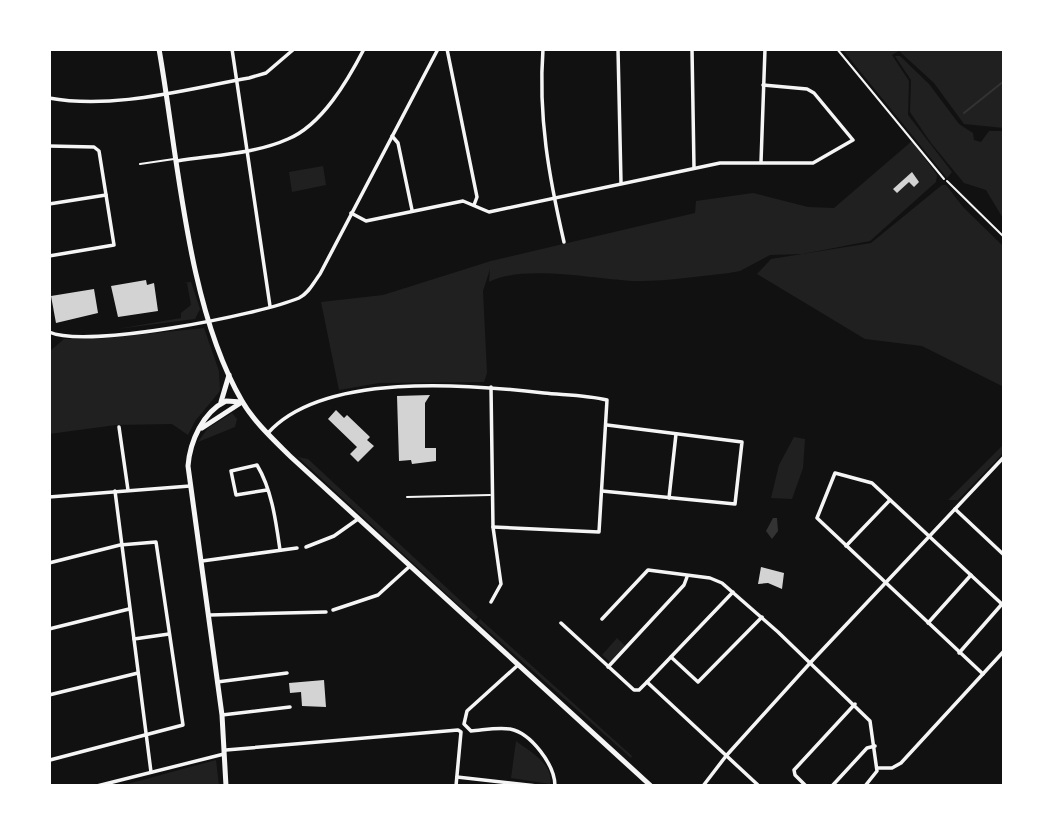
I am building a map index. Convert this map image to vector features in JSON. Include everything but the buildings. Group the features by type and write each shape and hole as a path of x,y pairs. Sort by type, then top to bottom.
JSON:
{"main road":[{"path":"159,49 197,277 229,375 242,402 268,433 358,519 651,786"},
{"path":"226,786 222,715 200,561 189,454 200,430 220,403 229,375"},
{"path":"220,403 230,400 242,402"},
{"path":"200,430 242,402"}],"street":[{"path":"232,49 270,306"},
{"path":"49,98 78,102 110,100 236,80 265,73 295,49"},
{"path":"177,160 245,150 291,138 308,126 331,100 364,49"},
{"path":"49,332 103,335 211,323 306,293 320,274 438,49"},
{"path":"447,49 477,197 474,205"},
{"path":"543,49 541,123 564,242"},
{"path":"618,49 621,183"},
{"path":"692,49 694,168"},
{"path":"761,162 765,49"},
{"path":"351,213 366,221 463,201 489,212 720,163 813,163 853,140 814,93 807,89 764,85"},
{"path":"392,136 398,143 412,211"},
{"path":"49,145 94,147 99,150 114,245 49,256"},
{"path":"49,204 106,195"},
{"path":"491,387 493,527 501,584 491,603"},
{"path":"268,433 292,410 339,395 384,388 491,387 607,400 599,532 493,527"},
{"path":"602,491 735,504 742,442 607,425"},
{"path":"119,428 128,490"},
{"path":"669,498 676,433"},
{"path":"701,786 811,662 1004,457"},
{"path":"267,490 236,495 231,471 257,465 267,490 280,550"},
{"path":"960,653 1003,605 872,483 835,473 817,519 845,546 960,653 983,674"},
{"path":"49,497 191,486"},
{"path":"115,491 151,772"},
{"path":"845,546 890,500"},
{"path":"955,509 1004,555"},
{"path":"306,547 334,536 358,519"},
{"path":"49,563 120,545 150,541 158,545 183,725 181,728 50,760"},
{"path":"200,561 297,548"},
{"path":"333,610 378,595 410,566"},
{"path":"601,620 648,570 710,579 733,592 855,704 873,726 877,768 865,786"},
{"path":"608,667 684,585 687,576"},
{"path":"928,623 971,576"},
{"path":"561,623 634,690 639,690 733,592"},
{"path":"49,629 129,609"},
{"path":"208,615 326,612"},
{"path":"671,657 698,682 762,617"},
{"path":"134,639 169,634"},
{"path":"877,768 892,768 901,763 1004,651"},
{"path":"518,665 467,711 465,728 471,731 513,730 520,733 553,766 555,786"},
{"path":"49,695 138,673"},
{"path":"217,682 287,673"},
{"path":"647,682 759,786"},
{"path":"806,786 795,775 794,770 855,704"},
{"path":"222,715 290,707"},
{"path":"97,786 226,751 454,730 461,732 456,786"},
{"path":"832,786 867,748 875,746"},
{"path":"457,777 537,786"}],"lane":[{"path":"837,49 944,179"},
{"path":"140,164 177,160"},
{"path":"407,497 492,495"}],"path":[{"path":"944,179 1004,237"}],"shaded area":[{"path":"842,49 1004,49 1004,128 964,124 934,83 899,51 892,55 909,81 908,115 952,172 947,178"},
{"path":"895,56 900,56 929,84 959,124 973,133 974,140 981,142 989,131 1004,131 1004,220 986,190 964,183 910,112 911,80"},
{"path":"912,141 937,175 936,182 870,241 803,254 770,255 740,271 657,281 539,273 503,277 489,282 490,269 483,291 487,373 484,382 379,383 339,390 321,302 383,295 491,261 695,213 696,201 753,193 808,207 834,208"},
{"path":"323,166 326,185 292,192 289,172"},
{"path":"942,185 946,185 963,207 1004,247 1004,387 922,346 865,339 757,274 771,259 871,243"},
{"path":"191,282 200,309 195,319 117,329 181,318 181,313 191,305 187,283 183,283"},
{"path":"204,328 219,371 220,391 195,421 188,435 172,424 116,425 49,434 49,352 64,339 98,339"},
{"path":"232,413 237,419 235,427 198,442 208,428"},
{"path":"794,437 805,439 803,468 792,499 771,498 779,465"},
{"path":"1004,444 1004,452 958,500 948,500"},
{"path":"298,457 308,459 478,617 475,620"},
{"path":"773,518 777,518 778,531 772,539 766,531"},
{"path":"480,619 632,756 631,758 478,622"},
{"path":"617,638 625,646 610,662 602,655"},
{"path":"516,741 544,764 548,770 550,784 511,778"},
{"path":"216,760 219,786 120,786"}],"waterway":[{"path":"964,113 1004,81"}]}
